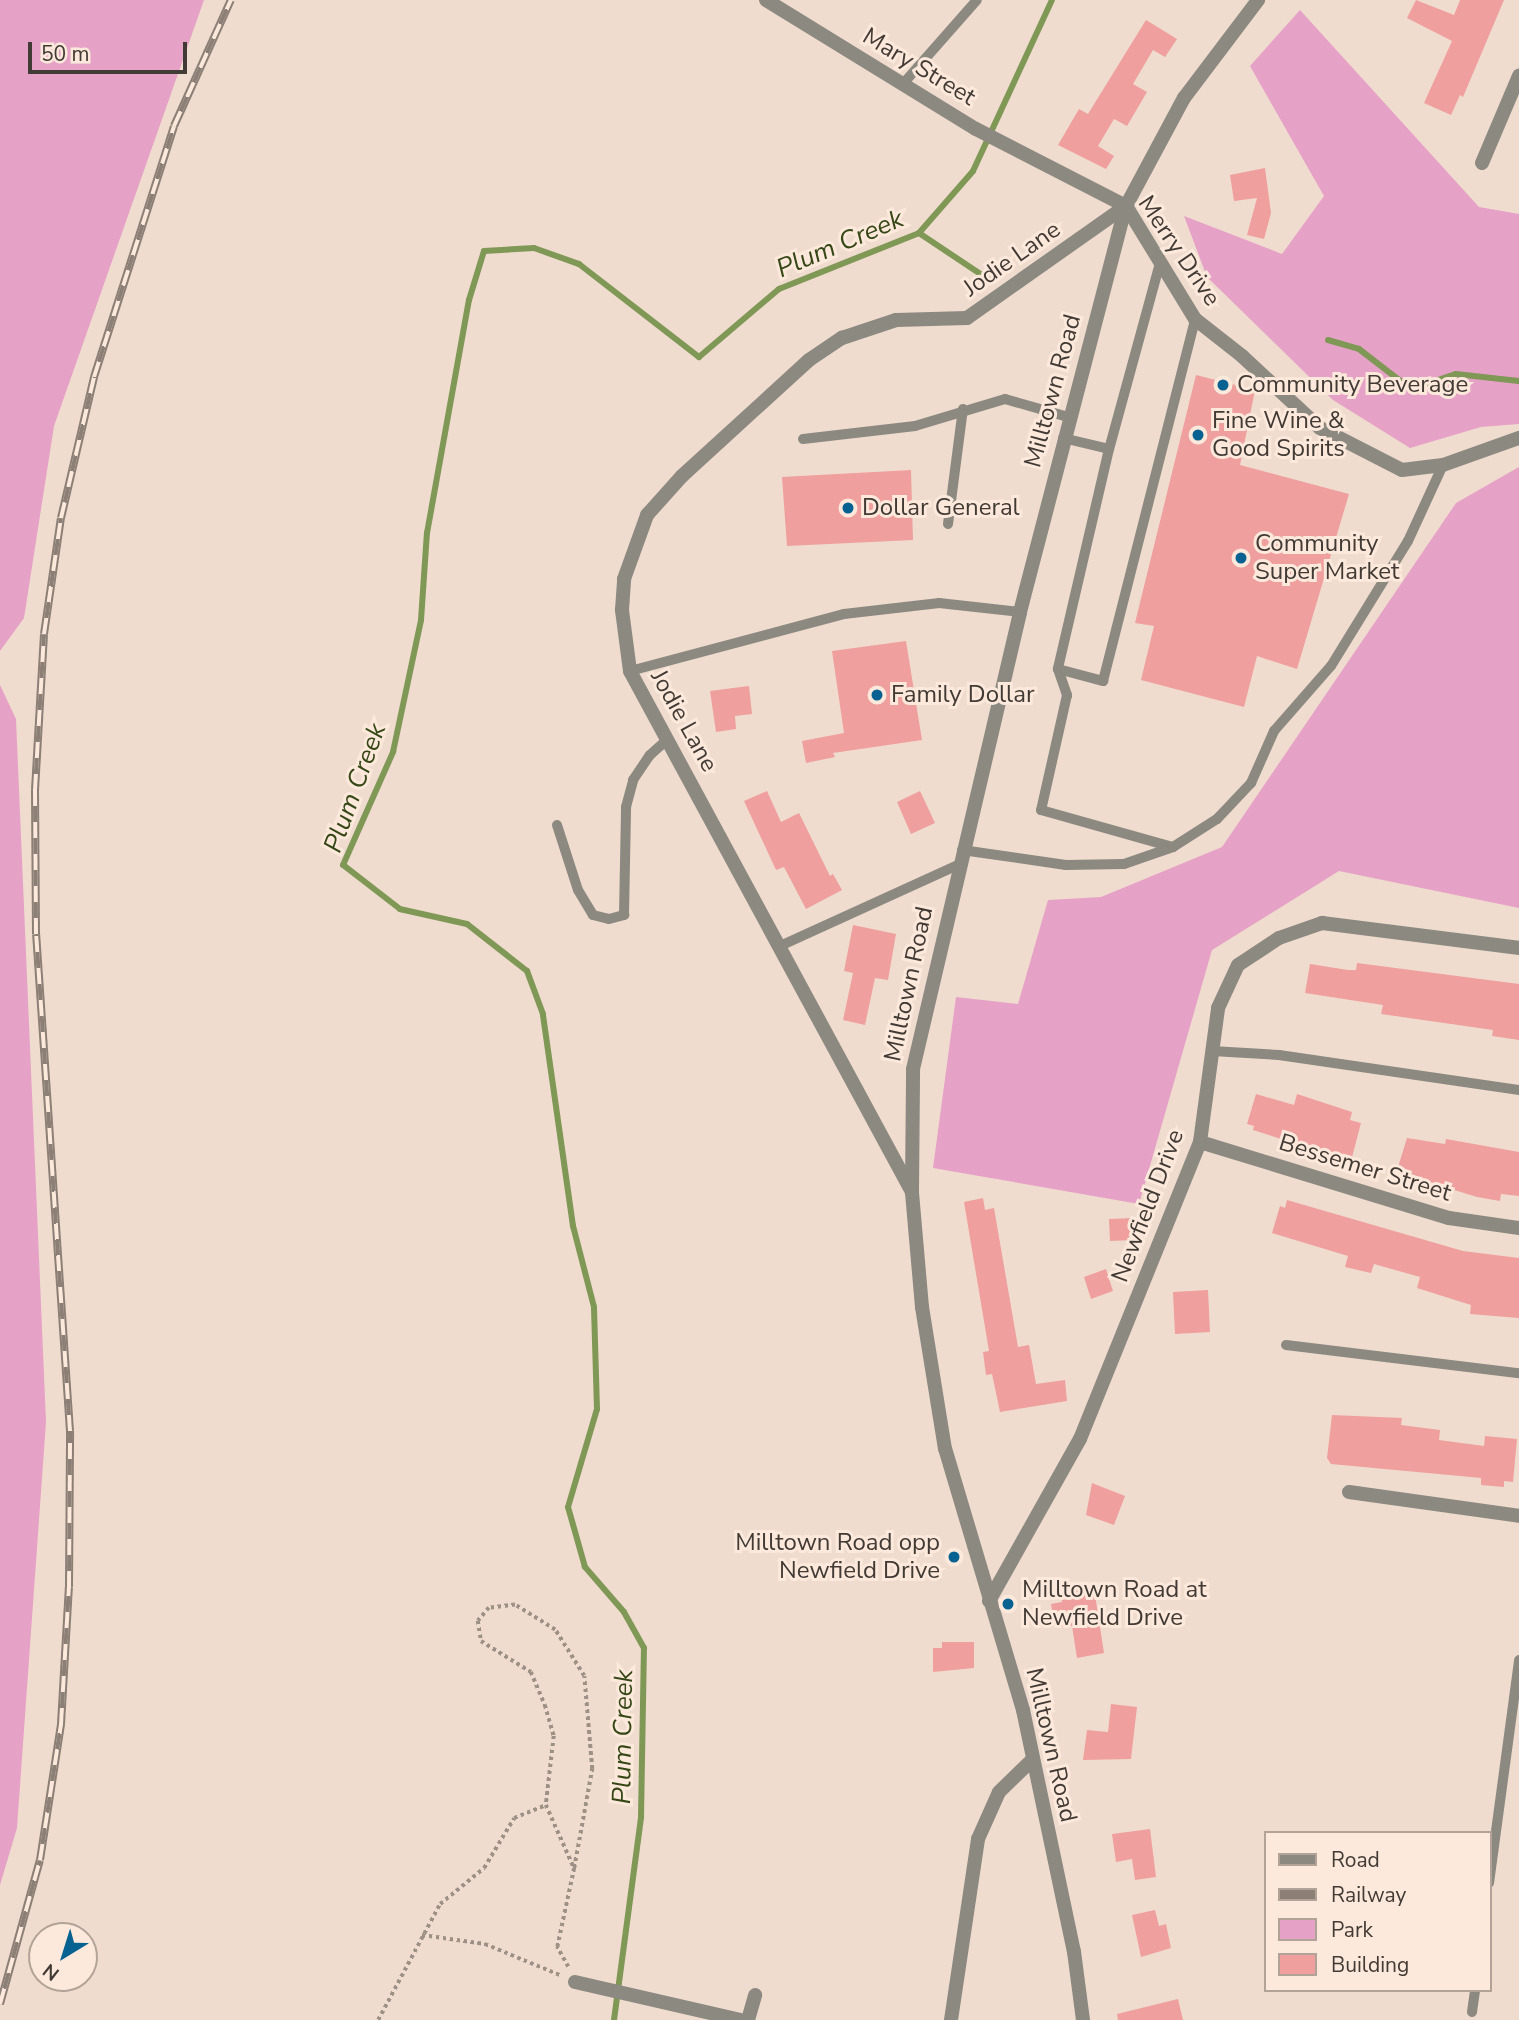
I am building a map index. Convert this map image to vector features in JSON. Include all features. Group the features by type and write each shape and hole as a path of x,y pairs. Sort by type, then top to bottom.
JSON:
{"street":[{"name":"Mary Street","path":"766,0 976,129"},
{"name":"Milltown Road","path":"1083,2020 1074,1952 1033,1759 945,1449 922,1307 912,1192 914,1069 958,865 1020,612 1068,417 1126,206 1184,98 1258,0"},
{"path":"1482,163 1518,78"},
{"name":"Merry Drive","path":"976,129 1126,206 1195,319 1242,356 1320,428 1402,470 1443,465 1519,438"},
{"name":"Jodie Lane","path":"912,1192 630,671 622,610 624,579 647,515 682,476 810,360 842,338 896,320 967,318 1126,206"},
{"name":"Newfield Drive","path":"989,1601 1080,1439 1200,1142 1218,1009 1238,965 1279,938 1322,923 1519,948"},
{"name":"Bessemer Street","path":"1200,1142 1449,1218 1519,1228"},
{"path":"1349,1492 1519,1516"},
{"path":"951,2020 978,1839 999,1792 1033,1759"},
{"path":"575,1982 741,2020"},
{"path":"748,2020 755,1995"}],"lane":[{"path":"902,85 978,0"},
{"path":"1160,263 1109,449 1058,669 1067,695 1041,810 1173,847"},
{"path":"1058,669 1103,681 1195,319"},
{"path":"803,439 915,426 964,409 1005,399 1068,417"},
{"path":"948,524 964,409"},
{"path":"1063,438 1109,449"},
{"path":"962,850 1066,865 1124,864 1173,847 1217,819 1251,783 1274,731 1331,666 1408,541 1443,465"},
{"path":"630,671 844,614 939,603 1020,612"},
{"path":"557,825 578,890 593,915 609,919 624,915 626,807 633,780 650,755 668,739"},
{"path":"780,946 958,865"},
{"path":"1212,1051 1279,1055 1519,1090"},
{"path":"1286,1345 1519,1373"},
{"path":"1491,1867 1519,1660"},
{"path":"1472,2012 1475,1992"}],"path":[{"path":"574,1868 546,1805 554,1736 531,1672 481,1640 478,1621 489,1608 515,1605 555,1630 584,1676 592,1769 574,1868 557,1947 575,1982"},
{"path":"378,2020 440,1904 484,1868 514,1818 546,1805"},
{"path":"422,1935 485,1944 575,1982"}],"green space":[{"path":"0,0 204,0 54,426 24,618 0,651"},
{"path":"1300,10 1479,207 1519,214 1519,424 1481,427 1410,448 1333,400 1207,277 1184,216 1282,254 1324,196 1250,66"},
{"path":"1519,467 1519,908 1339,871 1212,950 1139,1204 933,1168 956,997 1018,1004 1048,900 1101,897 1222,847 1456,503"},
{"path":"0,685 16,719 46,1422 17,1828 0,1885"}],"building":[{"path":"1416,0 1454,15 1460,0 1504,0 1463,97 1460,95 1451,115 1424,103 1452,41 1407,18"},
{"path":"1146,20 1177,39 1165,57 1153,50 1133,84 1147,92 1127,126 1114,119 1098,146 1114,156 1106,169 1058,145 1079,109 1088,114"},
{"path":"1265,168 1271,213 1264,239 1247,235 1257,198 1234,201 1230,175"},
{"name":"Community Super Market","path":"1196,375 1255,390 1240,465 1349,494 1297,669 1257,656 1244,707 1141,680 1154,626 1135,623"},
{"name":"Dollar General","path":"911,470 913,540 787,546 782,477"},
{"name":"Family Dollar","path":"906,641 922,740 833,753 835,757 806,763 802,741 844,733 832,651"},
{"path":"749,686 752,714 735,716 736,729 716,732 710,691"},
{"path":"767,791 781,822 799,813 830,876 833,874 842,890 806,909 784,867 776,870 744,801"},
{"path":"920,791 935,823 911,834 897,802"},
{"path":"853,925 896,934 888,980 875,978 865,1025 843,1020 853,973 844,971"},
{"path":"1357,963 1519,984 1519,1040 1492,1036 1493,1030 1381,1014 1383,1005 1305,993 1310,964 1356,970"},
{"path":"1256,1094 1294,1105 1297,1094 1352,1112 1350,1120 1361,1123 1351,1161 1253,1130 1254,1126 1247,1124"},
{"path":"1407,1138 1445,1144 1446,1139 1519,1152 1519,1196 1501,1194 1500,1201 1477,1197 1402,1174 1404,1169 1398,1167"},
{"path":"983,1198 985,1210 994,1208 1018,1347 1029,1345 1036,1384 1065,1380 1067,1401 1000,1412 992,1374 986,1375 983,1352 989,1351 964,1202"},
{"path":"1287,1200 1463,1251 1519,1258 1519,1318 1470,1314 1471,1305 1417,1288 1420,1277 1374,1264 1371,1273 1345,1267 1348,1256 1272,1233 1280,1206 1285,1208"},
{"path":"1133,1218 1134,1240 1110,1241 1109,1219"},
{"path":"1106,1269 1113,1291 1091,1299 1084,1277"},
{"path":"1208,1290 1210,1332 1175,1334 1173,1292"},
{"path":"1332,1415 1402,1418 1401,1425 1440,1430 1439,1440 1484,1446 1485,1436 1517,1439 1513,1482 1504,1481 1504,1487 1481,1485 1481,1478 1331,1464 1327,1458"},
{"path":"1092,1483 1125,1496 1114,1525 1086,1515"},
{"path":"1094,1588 1104,1653 1077,1658 1072,1626 1055,1628 1051,1604 1062,1602 1061,1593"},
{"path":"942,1642 974,1642 974,1668 933,1672 933,1648 942,1648"},
{"path":"1111,1704 1137,1707 1131,1759 1083,1760 1087,1730 1108,1732"},
{"path":"1150,1829 1156,1877 1135,1880 1132,1859 1116,1862 1112,1834"},
{"path":"1155,1910 1159,1926 1166,1924 1171,1948 1141,1957 1132,1915"},
{"path":"1178,1999 1183,2020 1118,2020 1117,2014"}],"waterway":[{"name":"Plum Creek","path":"614,2020 641,1817 644,1648 624,1612 585,1567 568,1507 597,1409 594,1307 573,1226 543,1014 527,971 467,924 400,909 343,865 393,752 421,620 427,533 469,300 484,251 534,248 579,264 699,357 779,289 919,233 973,171 1052,0"},
{"path":"919,233 991,281"},
{"path":"1328,340 1359,349 1411,389 1456,374 1519,381"}],"railway":[{"path":"0,2004 40,1860 61,1724 69,1587 70,1431 36,934 35,790 44,634 61,518 94,377 174,126 231,0"}],"place":[{"name":"Community Beverage","path":"1223,385"},
{"name":"Fine Wine & Good Spirits","path":"1198,435"},
{"name":"Dollar General","path":"848,508"},
{"name":"Community Super Market","path":"1241,558"},
{"name":"Family Dollar","path":"877,695"},
{"name":"Milltown Road opp Newfield Drive","path":"954,1557"},
{"name":"Milltown Road at Newfield Drive","path":"1008,1604"}]}
